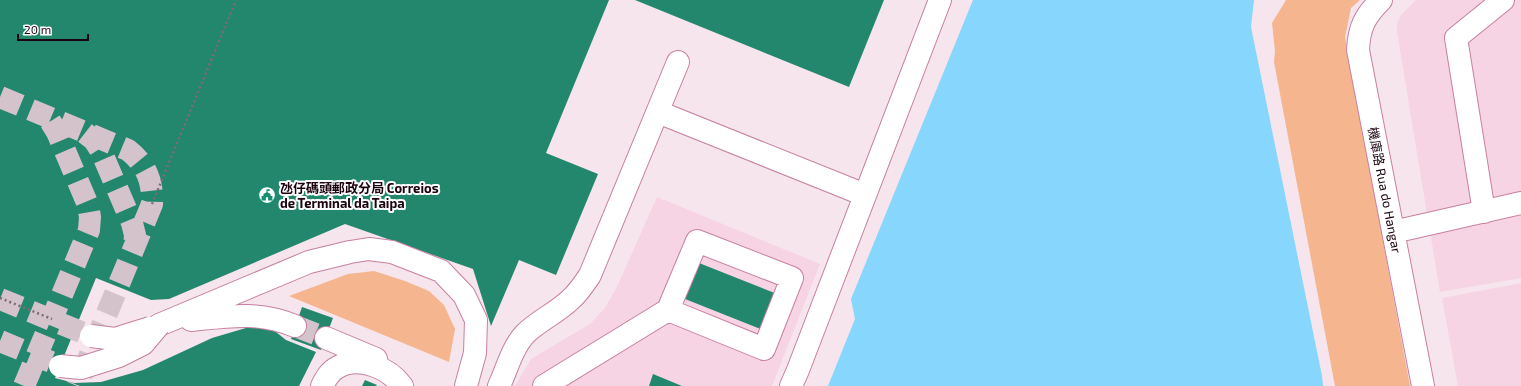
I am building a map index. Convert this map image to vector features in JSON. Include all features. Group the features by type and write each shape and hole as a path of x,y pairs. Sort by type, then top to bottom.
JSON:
{"street":[{"path":"791,386 940,0"},
{"name":"機庫路 Rua do Hangar","path":"1381,0 1364,20 1359,35 1358,50 1423,386"},
{"path":"1484,212 1456,38 1503,0"},
{"path":"499,386 517,344 524,335 536,323 571,300 582,288 590,275 678,62"},
{"path":"658,112 865,195"},
{"path":"1394,232 1521,203"},
{"path":"544,386 668,310 697,241 792,278 764,349 668,310"},
{"path":"91,336 116,339 163,324 309,262 369,249 392,252 440,271 464,295 476,320 475,353 466,386"},
{"path":"60,366 81,368 119,356 142,344 163,324 240,315 261,316 296,326"},
{"path":"326,338 386,364 402,377 406,386"},
{"path":"328,381 346,363 369,364 388,372 394,376 402,386"}],"path":[{"path":"152,204 236,0"},
{"path":"0,298 52,319"}],"shaded area":[{"path":"1286,0 1360,0 1351,8 1345,37 1410,386 1335,386 1274,62 1275,51 1272,23"},
{"path":"1416,0 1521,0 1521,278 1440,292 1397,32 1397,24 1400,16"},
{"path":"657,197 820,264 772,386 515,386 531,359 590,324 604,309 616,289"},
{"path":"374,271 429,291 444,305 455,329 449,362 289,296 348,274"},
{"path":"1521,283 1521,386 1458,386 1442,298"}],"water":[{"path":"973,0 1254,0 1251,27 1323,386 828,386 855,319 851,299"}],"building":[{"path":"0,0 609,0 546,153 598,174 556,275 519,260 491,326 473,269 345,224 169,299 151,300 96,278 55,378 74,383 101,382 143,370 212,338 256,325 276,332 286,340 316,352 299,386 0,386"},
{"path":"635,0 884,0 849,87"},
{"path":"699,263 777,294 763,330 685,299"},
{"path":"302,307 333,318 321,350 291,339"},
{"path":"653,374 682,386 649,386"},
{"path":"365,380 377,385 362,386"}],"tunnel":[{"path":"0,97 128,150 144,167 150,180 152,204 77,386"},
{"path":"24,386 89,230 90,217 88,205 57,132 50,121 41,114"},
{"path":"85,133 94,140 101,151 132,223 135,235 134,247"},
{"path":"0,299 91,336"},
{"path":"295,326 326,338"},
{"path":"0,341 51,362"}],"place":[{"name":"氹仔碼頭郵政分局 Correios de Terminal da Taipa","path":"267,195"}]}
